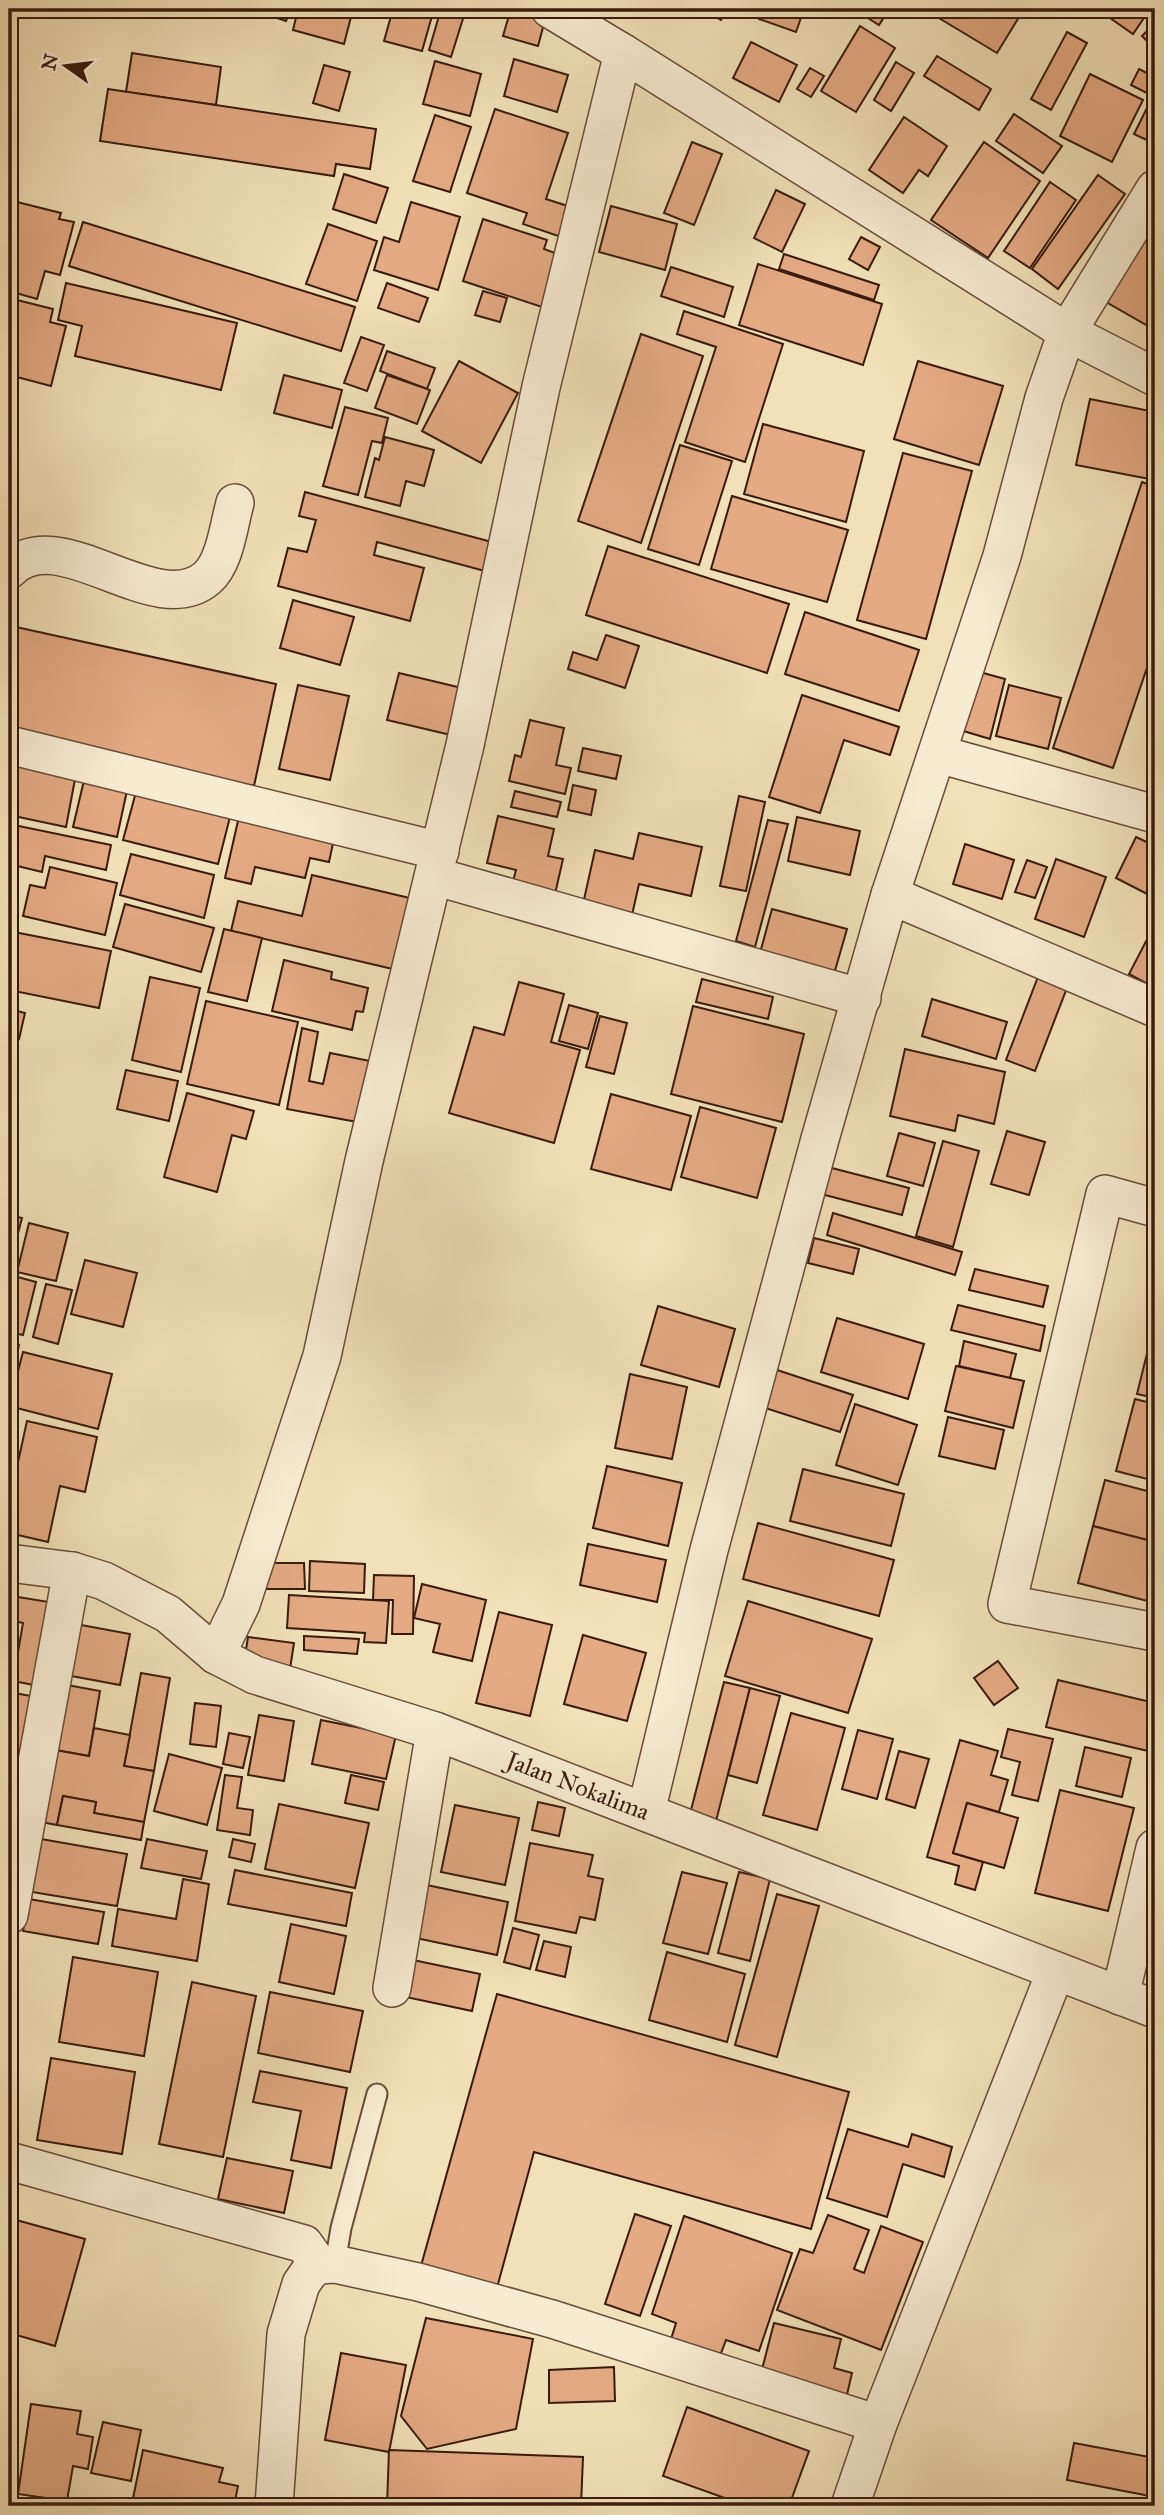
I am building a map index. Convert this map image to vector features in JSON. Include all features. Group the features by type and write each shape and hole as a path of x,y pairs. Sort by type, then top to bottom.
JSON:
{"street":[{"path":"550,9 1067,332 1155,377"},
{"path":"216,1655 242,1604 321,1356 437,864 541,387 623,53"},
{"path":"646,1812 716,1523 820,1139 890,895 1002,556 1044,398 1067,332 1155,189"},
{"path":"9,570 28,556 51,555 159,587 186,588 208,578 219,558 235,503"},
{"path":"9,745 437,864 862,998"},
{"path":"938,754 1155,814"},
{"path":"890,895 1155,1007"},
{"path":"1155,1208 1105,1194 1007,1604 1155,1632"},
{"name":"Jalan Nokalima","path":"9,1563 72,1571 104,1581 168,1614 216,1655 255,1675 435,1731 1055,1973 1155,2008"},
{"path":"9,1915 72,1571"},
{"path":"391,1988 435,1731"},
{"path":"1120,1996 1155,1848"},
{"path":"850,2506 878,2424 1055,1973"},
{"path":"9,2161 304,2244 327,2264 552,2319 878,2424"},
{"path":"274,2506 280,2386 286,2334 301,2284 310,2271 327,2264"}],"lane":[{"path":"327,2264 341,2228 377,2094"}],"building":[{"path":"71,9 99,9 98,14"},
{"path":"250,9 291,9 286,21"},
{"path":"298,9 353,9 344,44 293,30"},
{"path":"393,9 434,9 422,51 384,41"},
{"path":"441,9 466,9 451,57 429,50"},
{"path":"701,9 728,9 721,20"},
{"path":"762,9 804,9 796,32 759,19"},
{"path":"854,9 889,9 879,25"},
{"path":"924,9 1024,9 997,53"},
{"path":"1116,9 1150,9 1133,34 1110,18"},
{"path":"510,12 545,20 538,46 503,36"},
{"path":"1155,23 1155,49 1142,36"},
{"path":"860,26 895,48 856,112 821,91"},
{"path":"1067,32 1087,43 1051,110 1031,99"},
{"path":"751,42 797,65 779,102 733,78"},
{"path":"132,53 221,67 216,105 126,92"},
{"path":"937,56 991,89 979,110 924,76"},
{"path":"514,59 568,75 557,112 504,96"},
{"path":"435,61 481,74 470,116 423,104"},
{"path":"896,62 914,73 891,111 874,100"},
{"path":"324,65 350,72 339,111 313,103"},
{"path":"810,68 824,76 811,97 797,89"},
{"path":"1139,69 1155,77 1155,144 1134,134 1153,96 1131,85"},
{"path":"1090,74 1143,100 1112,162 1060,136"},
{"path":"108,89 376,129 370,169 336,164 334,176 100,141"},
{"path":"495,109 568,133 546,199 574,208 564,238 523,224 527,213 467,193"},
{"path":"1014,114 1062,146 1043,173 996,141"},
{"path":"435,115 471,127 450,192 413,181"},
{"path":"904,117 947,146 928,176 919,170 903,193 869,170"},
{"path":"692,142 722,154 694,225 664,213"},
{"path":"984,142 1040,181 988,258 931,220"},
{"path":"344,174 388,188 376,223 333,209"},
{"path":"1098,175 1125,194 1058,289 1032,269"},
{"path":"1050,182 1076,200 1030,268 1004,251"},
{"path":"776,190 805,204 782,252 754,238"},
{"path":"9,200 61,213 59,219 74,222 60,275 45,271 37,299 9,291"},
{"path":"1155,201 1155,330 1101,299"},
{"path":"411,202 460,217 438,290 374,270 384,237 399,242"},
{"path":"611,206 677,224 665,270 599,252"},
{"path":"483,219 547,240 544,249 560,255 542,307 463,281"},
{"path":"83,222 355,307 341,351 69,266"},
{"path":"328,224 377,241 357,301 306,284"},
{"path":"861,237 880,247 868,270 849,259"},
{"path":"784,254 879,285 874,300 779,269"},
{"path":"758,264 882,304 863,365 739,325"},
{"path":"671,267 733,287 724,317 661,296"},
{"path":"66,283 237,323 221,390 75,356 82,326 58,320"},
{"path":"387,283 428,298 419,322 378,308"},
{"path":"483,291 507,298 500,322 475,315"},
{"path":"9,298 53,309 50,322 66,326 51,386 9,375"},
{"path":"684,311 783,344 745,462 685,442 716,347 677,334"},
{"path":"641,334 703,356 641,543 578,521"},
{"path":"361,337 384,345 367,391 344,383"},
{"path":"387,351 435,368 427,389 380,371"},
{"path":"459,361 518,393 481,463 422,431"},
{"path":"918,361 1003,386 979,465 894,439"},
{"path":"284,375 342,390 332,428 274,413"},
{"path":"387,375 430,390 417,424 375,408"},
{"path":"1090,399 1155,412 1155,480 1076,465"},
{"path":"345,407 388,418 382,443 372,441 358,495 323,486"},
{"path":"763,424 864,451 846,522 744,494"},
{"path":"385,437 434,450 424,486 406,481 400,506 365,497 375,458 379,460"},
{"path":"680,445 732,461 699,565 648,549"},
{"path":"903,453 972,471 926,639 857,620"},
{"path":"1142,482 1155,487 1155,644 1113,768 1053,748"},
{"path":"305,492 503,545 496,574 377,542 374,555 424,568 410,621 278,586 288,548 307,552 316,520 299,516"},
{"path":"732,496 848,530 827,602 711,569"},
{"path":"608,546 789,604 767,673 586,615"},
{"path":"293,600 354,617 340,665 280,648"},
{"path":"805,612 919,650 899,711 785,674"},
{"path":"16,627 276,684 254,786 9,732 9,661"},
{"path":"606,635 639,646 625,688 568,669 573,652 597,660"},
{"path":"976,671 1005,679 990,739 960,730"},
{"path":"399,673 462,688 451,735 387,720"},
{"path":"298,685 349,696 330,780 279,769"},
{"path":"1009,685 1061,698 1048,749 996,736"},
{"path":"802,695 899,727 890,755 844,740 820,813 769,797"},
{"path":"530,720 564,728 556,765 571,768 565,794 509,781 515,755 521,757"},
{"path":"583,748 621,756 616,779 578,771"},
{"path":"1155,752 1155,781 1147,779"},
{"path":"9,760 76,774 66,827 9,815"},
{"path":"85,776 128,786 117,837 73,827"},
{"path":"573,785 596,790 591,815 568,810"},
{"path":"515,791 561,802 557,817 511,807"},
{"path":"136,792 230,817 218,864 123,840"},
{"path":"739,796 765,802 746,891 720,886"},
{"path":"240,812 335,834 329,862 310,858 305,878 255,867 251,884 225,878"},
{"path":"498,816 554,829 548,856 563,859 555,894 512,885 516,870 487,863"},
{"path":"797,817 860,831 850,875 788,861"},
{"path":"768,820 788,824 755,947 736,941"},
{"path":"9,824 111,845 106,870 45,856 42,872 9,864"},
{"path":"639,833 702,847 691,896 639,884 632,915 583,904 595,850 633,859"},
{"path":"1136,837 1155,846 1155,898 1116,878"},
{"path":"965,844 1014,860 1002,899 953,884"},
{"path":"131,854 214,875 204,918 120,895"},
{"path":"1056,859 1106,877 1084,937 1035,919"},
{"path":"1027,860 1047,867 1035,898 1015,892"},
{"path":"50,867 117,883 105,935 23,916 30,885 45,888"},
{"path":"312,875 414,899 397,970 231,931 238,901 302,916"},
{"path":"125,904 214,928 201,972 113,947"},
{"path":"772,909 847,929 834,974 760,953"},
{"path":"1155,924 1155,988 1129,974"},
{"path":"224,929 262,938 247,1001 208,992"},
{"path":"9,931 111,951 99,1008 9,990"},
{"path":"284,960 332,972 331,979 368,988 363,1012 356,1011 352,1030 272,1011"},
{"path":"1041,969 1070,980 1035,1071 1006,1060"},
{"path":"150,977 200,988 181,1072 132,1060"},
{"path":"702,979 773,997 768,1019 696,1002"},
{"path":"519,982 564,994 551,1042 580,1050 554,1143 449,1113 474,1027 504,1035"},
{"path":"932,999 1007,1022 996,1059 922,1036"},
{"path":"206,1001 298,1022 279,1105 187,1084"},
{"path":"569,1005 598,1013 588,1049 559,1041"},
{"path":"693,1006 804,1034 782,1122 671,1094"},
{"path":"9,1009 25,1013 19,1039 9,1037"},
{"path":"600,1016 627,1023 614,1074 586,1067"},
{"path":"302,1028 318,1032 309,1081 323,1084 330,1053 380,1063 368,1124 287,1109"},
{"path":"905,1049 1005,1072 994,1124 958,1115 955,1131 890,1116"},
{"path":"126,1070 178,1081 169,1121 117,1109"},
{"path":"187,1093 254,1111 246,1139 232,1135 217,1192 164,1177"},
{"path":"611,1094 691,1116 671,1190 591,1169"},
{"path":"700,1107 776,1128 757,1198 681,1177"},
{"path":"1007,1131 1045,1142 1029,1195 991,1184"},
{"path":"899,1133 935,1143 923,1186 887,1176"},
{"path":"943,1141 979,1151 953,1247 916,1236"},
{"path":"828,1167 909,1188 902,1215 821,1194"},
{"path":"833,1213 962,1252 955,1275 827,1235"},
{"path":"9,1215 22,1218 11,1260 9,1259"},
{"path":"29,1223 68,1233 56,1281 17,1272"},
{"path":"814,1238 859,1249 853,1274 808,1263"},
{"path":"85,1260 137,1273 123,1327 71,1314"},
{"path":"975,1269 1048,1286 1043,1307 969,1290"},
{"path":"14,1276 36,1282 23,1335 9,1332 9,1298"},
{"path":"46,1284 72,1290 58,1344 33,1337"},
{"path":"958,1305 1045,1326 1040,1351 951,1330"},
{"path":"658,1306 735,1329 719,1387 641,1365"},
{"path":"837,1318 924,1344 908,1399 821,1372"},
{"path":"1155,1321 1155,1398 1137,1394"},
{"path":"964,1341 1016,1354 1010,1378 959,1366"},
{"path":"9,1342 19,1345 13,1373 9,1372"},
{"path":"23,1352 112,1374 98,1429 9,1406"},
{"path":"956,1366 1024,1381 1013,1428 945,1411"},
{"path":"774,1369 853,1395 840,1432 762,1407"},
{"path":"630,1374 687,1387 672,1459 615,1448"},
{"path":"1135,1399 1155,1404 1155,1481 1116,1471"},
{"path":"855,1404 917,1425 898,1485 836,1465"},
{"path":"948,1417 1004,1430 995,1469 939,1456"},
{"path":"27,1421 97,1437 85,1492 60,1486 48,1542 9,1533 9,1503"},
{"path":"607,1466 682,1483 668,1546 593,1528"},
{"path":"803,1469 904,1494 891,1546 790,1521"},
{"path":"1105,1480 1155,1493 1155,1542 1093,1526"},
{"path":"758,1523 894,1560 879,1616 743,1579"},
{"path":"1093,1526 1155,1542 1155,1603 1078,1583"},
{"path":"588,1544 666,1560 657,1602 580,1585"},
{"path":"310,1561 365,1564 364,1593 309,1591"},
{"path":"266,1563 304,1563 305,1589 266,1589"},
{"path":"374,1575 414,1576 413,1634 392,1634 393,1600 373,1600"},
{"path":"422,1584 486,1600 472,1661 433,1652 440,1624 414,1618"},
{"path":"289,1595 389,1601 386,1643 364,1642 365,1633 287,1628"},
{"path":"18,1597 49,1602 34,1685 13,1681 23,1623 14,1621"},
{"path":"748,1601 872,1639 848,1713 725,1676"},
{"path":"499,1612 552,1625 530,1716 476,1703"},
{"path":"65,1622 130,1634 120,1685 55,1673"},
{"path":"9,1625 17,1626 9,1672"},
{"path":"583,1635 646,1653 627,1721 564,1704"},
{"path":"304,1636 359,1639 357,1654 304,1650"},
{"path":"248,1637 294,1643 290,1669 244,1662"},
{"path":"998,1661 1018,1688 994,1705 974,1678"},
{"path":"141,1673 170,1678 154,1771 124,1766"},
{"path":"1058,1680 1155,1703 1155,1721 1148,1751 1046,1727"},
{"path":"724,1682 750,1688 716,1821 690,1814"},
{"path":"56,1683 100,1691 89,1756 44,1748"},
{"path":"750,1688 780,1696 757,1783 728,1775"},
{"path":"9,1692 31,1696 20,1759 9,1757"},
{"path":"195,1703 221,1706 216,1747 190,1744"},
{"path":"791,1713 845,1728 817,1830 763,1815"},
{"path":"259,1715 294,1721 284,1781 248,1775"},
{"path":"321,1720 396,1735 386,1779 312,1764"},
{"path":"94,1728 130,1735 124,1766 154,1771 144,1822 94,1813 96,1802 63,1796 57,1825 31,1820 44,1748 89,1756"},
{"path":"1008,1729 1053,1739 1038,1801 1012,1795 1020,1762 1001,1757"},
{"path":"858,1730 893,1739 877,1799 842,1789"},
{"path":"229,1733 250,1737 243,1768 223,1764"},
{"path":"960,1740 998,1751 991,1775 1008,1780 999,1812 967,1803 953,1853 983,1862 975,1890 955,1884 959,1866 927,1857"},
{"path":"1085,1747 1131,1758 1122,1797 1076,1786"},
{"path":"899,1751 929,1759 915,1808 886,1799"},
{"path":"169,1754 222,1768 207,1825 154,1811"},
{"path":"225,1775 242,1777 237,1808 253,1810 250,1835 217,1830"},
{"path":"351,1775 384,1782 378,1810 345,1803"},
{"path":"1060,1790 1134,1808 1108,1911 1035,1893"},
{"path":"63,1796 96,1802 94,1813 144,1822 141,1840 57,1825"},
{"path":"538,1802 565,1808 559,1836 532,1830"},
{"path":"967,1803 1018,1818 1004,1868 953,1853"},
{"path":"279,1804 369,1823 355,1888 265,1869"},
{"path":"455,1805 519,1818 505,1885 441,1872"},
{"path":"41,1839 127,1854 117,1906 32,1892"},
{"path":"147,1839 207,1851 201,1879 141,1868"},
{"path":"233,1839 255,1844 251,1862 229,1857"},
{"path":"530,1843 593,1855 588,1876 603,1879 595,1920 580,1917 576,1933 515,1921"},
{"path":"235,1870 352,1893 346,1926 228,1904"},
{"path":"682,1872 727,1883 708,1954 663,1943"},
{"path":"739,1872 770,1879 750,1961 718,1953"},
{"path":"183,1879 209,1884 197,1961 112,1946 118,1909 176,1919"},
{"path":"422,1884 508,1902 497,1955 411,1937"},
{"path":"777,1894 819,1906 777,2057 735,2045"},
{"path":"29,1899 104,1912 98,1944 23,1931"},
{"path":"291,1924 346,1936 334,1994 279,1982"},
{"path":"513,1928 539,1935 530,1969 504,1962"},
{"path":"544,1941 571,1947 565,1977 536,1970"},
{"path":"667,1952 745,1974 727,2042 649,2020"},
{"path":"73,1957 158,1972 144,2056 59,2042"},
{"path":"413,1960 480,1974 472,2011 406,1997"},
{"path":"192,1982 256,1996 223,2157 159,2144"},
{"path":"270,1992 363,2011 350,2072 258,2053"},
{"path":"497,1994 849,2092 811,2229 534,2152 495,2295 419,2273"},
{"path":"51,2058 135,2072 122,2154 37,2140"},
{"path":"260,2071 347,2088 331,2168 291,2160 301,2111 253,2102"},
{"path":"848,2129 908,2147 912,2134 952,2147 944,2177 903,2164 887,2217 827,2198"},
{"path":"227,2158 293,2171 284,2213 218,2199"},
{"path":"635,2214 671,2226 640,2316 605,2304"},
{"path":"828,2215 869,2230 854,2269 864,2273 881,2226 923,2242 881,2350 777,2310 800,2249 813,2253"},
{"path":"684,2216 792,2253 759,2351 726,2340 720,2356 671,2339 676,2323 652,2314"},
{"path":"9,2218 85,2239 55,2346 9,2333 12,2293 9,2292"},
{"path":"426,2318 533,2339 516,2429 427,2449 401,2416"},
{"path":"774,2323 841,2339 834,2368 852,2373 846,2399 760,2377"},
{"path":"341,2353 406,2365 389,2452 325,2440"},
{"path":"614,2367 615,2401 549,2403 549,2370"},
{"path":"31,2404 81,2411 77,2434 93,2437 88,2469 73,2466 67,2501 18,2494"},
{"path":"687,2407 809,2451 789,2506 747,2506 663,2476"},
{"path":"103,2422 141,2430 131,2481 91,2473"},
{"path":"1074,2443 1155,2458 1155,2497 1067,2480"},
{"path":"9,2446 14,2447 9,2479"},
{"path":"143,2450 223,2468 219,2482 238,2486 234,2506 150,2506 132,2503"},
{"path":"389,2450 583,2457 581,2506 387,2506"}]}
